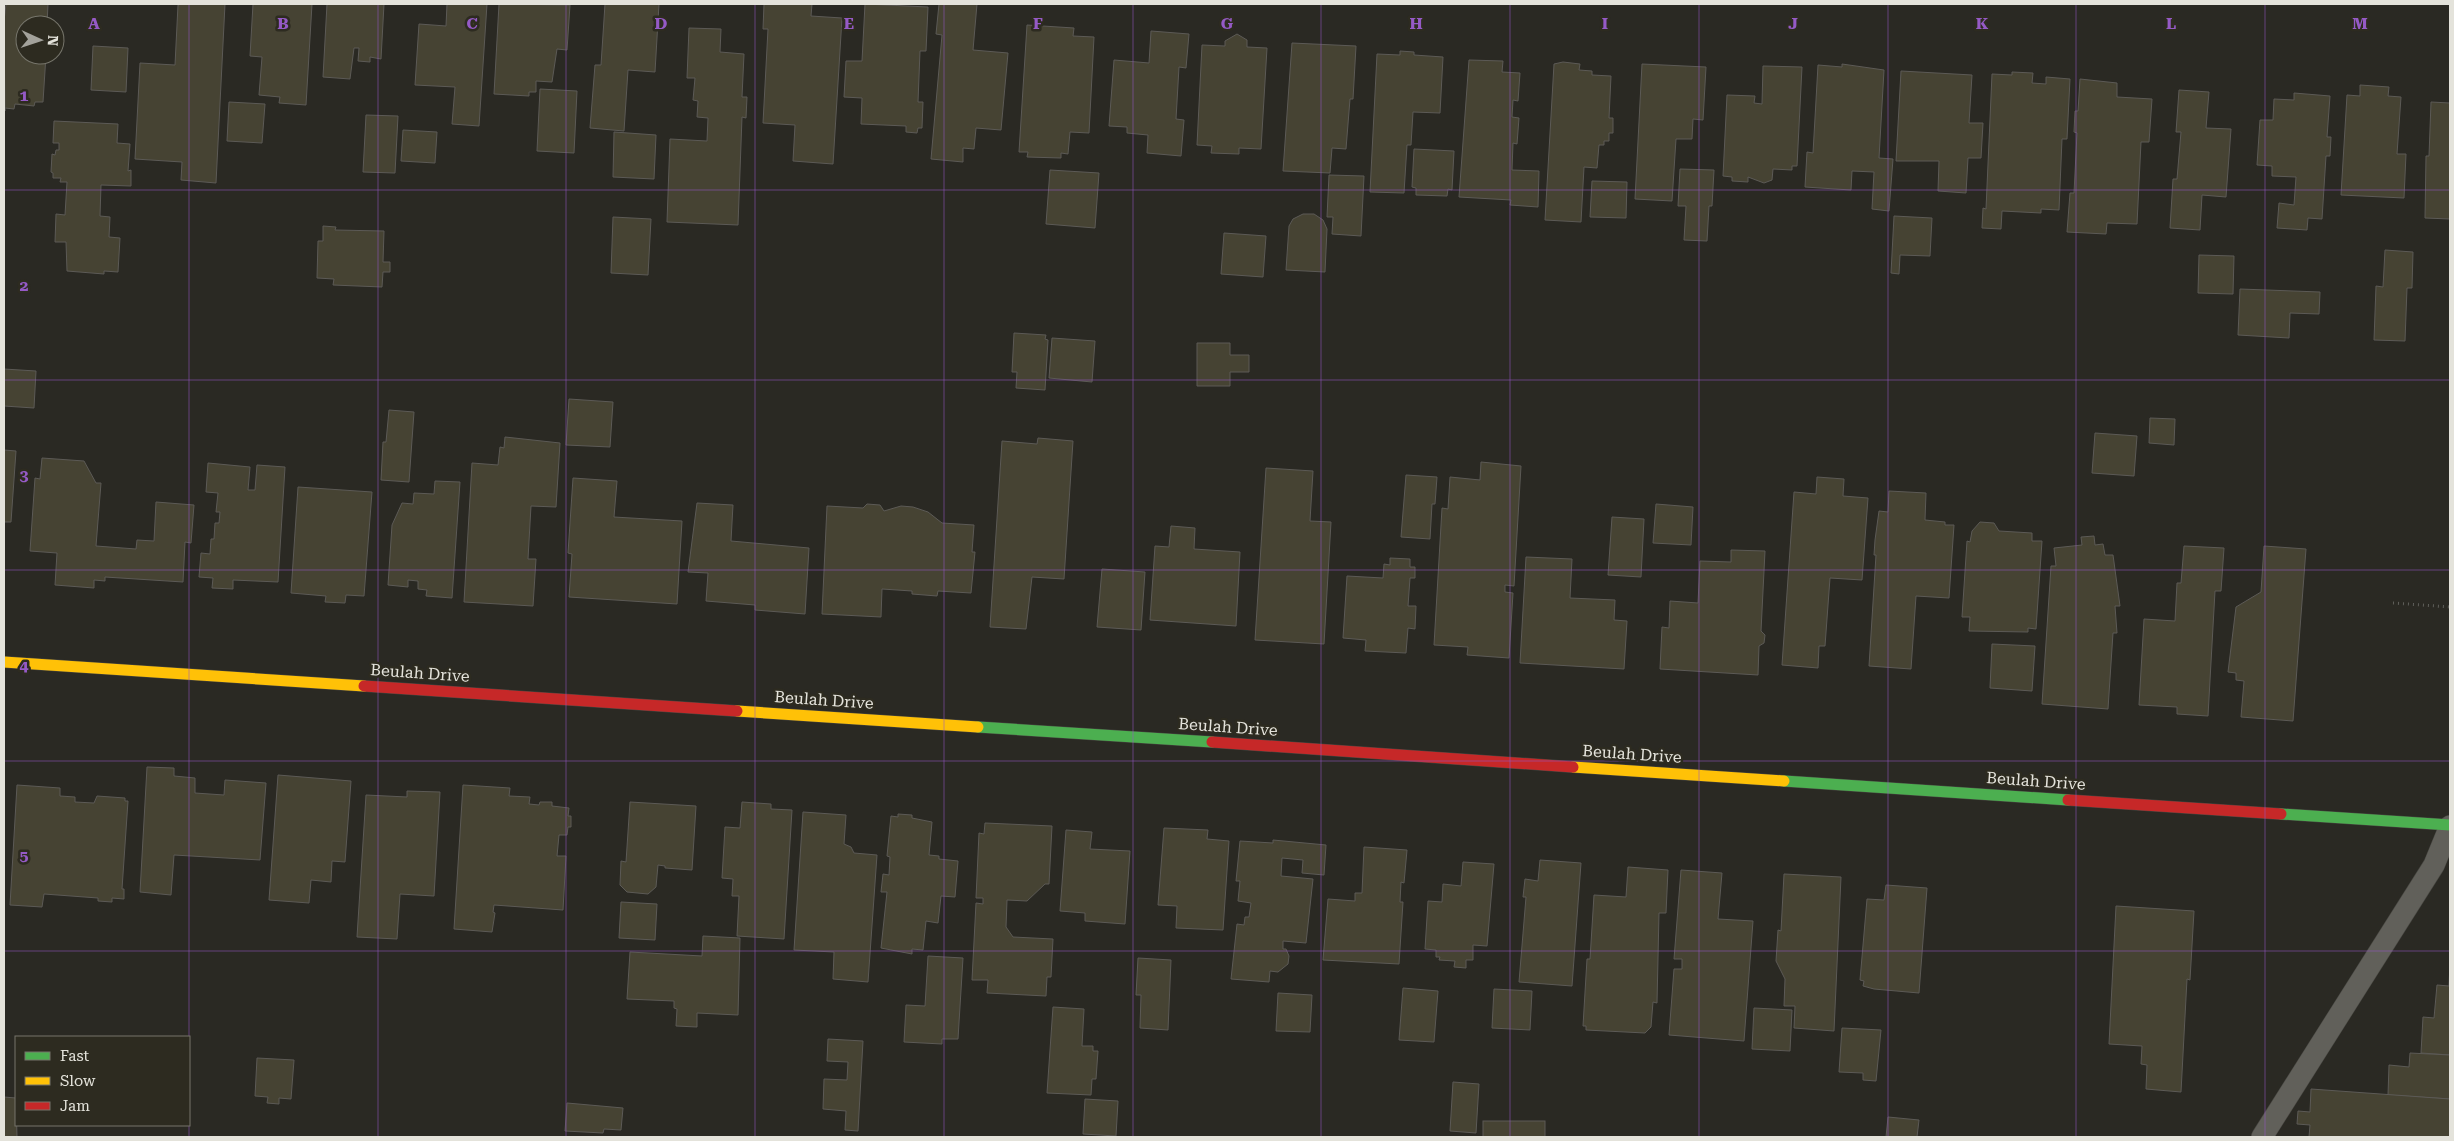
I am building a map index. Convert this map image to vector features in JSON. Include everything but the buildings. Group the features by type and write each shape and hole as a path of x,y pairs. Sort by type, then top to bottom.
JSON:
{"street":[{"name":"Beulah Drive","path":"4,662 2450,825"}],"lane":[{"path":"2262,1137 2434,865 2450,825"}],"path":[{"path":"2393,603 2450,607"}],"traffic: fast":[{"path":"978,727 1212,742"},
{"path":"1784,781 2068,800"},
{"path":"2281,814 2450,825"}],"traffic: slow":[{"path":"4,662 364,686"},
{"path":"737,711 978,727"},
{"path":"1573,767 1784,781"}],"traffic: jam":[{"path":"364,686 737,711"},
{"path":"1212,742 1573,767"},
{"path":"2068,800 2281,814"}]}
